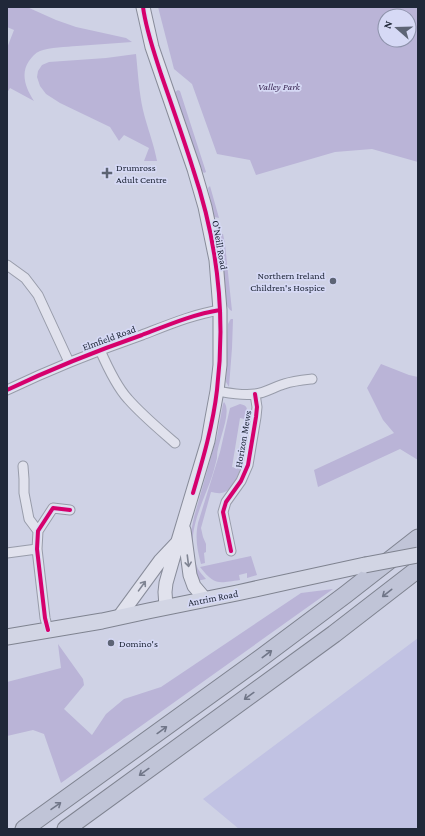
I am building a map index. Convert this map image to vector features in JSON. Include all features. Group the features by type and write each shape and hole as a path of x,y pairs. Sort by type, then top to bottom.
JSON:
{"highway":[{"path":"24,829 254,663 418,538"},
{"path":"66,829 328,639 418,569"}],"main road":[{"name":"O'Neill Road","path":"143,7 152,47 194,169 205,207 216,260 220,310 220,365 208,441 166,584 166,607"},
{"path":"184,522 190,575 194,586 205,599"},
{"path":"119,617 160,561 178,541"},
{"name":"Antrim Road","path":"7,637 102,621 418,555"}],"street":[{"path":"7,265 25,278 38,295 70,362"},
{"name":"Elmfield Road","path":"7,390 100,350 172,324 220,310"},
{"path":"100,350 110,372 127,398 154,425 176,443"},
{"path":"217,391 255,394 284,384 312,379"},
{"name":"Horizon Mews","path":"231,551 224,512 226,502 241,481 248,465 256,417 255,394"},
{"path":"23,466 24,492 29,519 38,532"},
{"path":"48,630 45,618 37,549 38,532 53,508 70,510"},
{"path":"7,553 37,549"}],"shaded area":[{"path":"418,638 418,829 239,829 203,799"}],"green space":[{"path":"7,7 27,7 76,27 126,38 132,42 58,47 38,52 29,61 25,71 25,81 34,101 10,88 7,93 7,48 14,30 7,27"},
{"name":"Valley Park","path":"158,7 418,7 418,162 372,149 335,152 256,175 250,160 217,154 192,84 174,69"},
{"path":"136,54 142,103 157,161 144,161 149,148 124,135 119,141 110,127 60,103 46,94 40,86 37,77 38,71 42,65 49,62 106,58"},
{"path":"178,90 180,91 206,172 204,173 175,95 175,92"},
{"path":"210,186 219,218 214,217 208,188"},
{"path":"223,234 232,311 227,306 219,237 219,235"},
{"path":"231,319 233,319 229,387 226,382 228,324"},
{"path":"381,364 418,377 418,460 400,449 318,487 314,470 394,433 383,420 367,388"},
{"path":"224,402 227,413 217,452 217,458 198,513 193,535 194,558 198,569 206,579 197,581 190,537 194,517 217,436"},
{"path":"240,404 246,407 246,417 249,420 240,418 232,467 240,469 230,488 220,493 211,492 201,528 206,544 206,552 204,553 205,563 201,564 197,544 198,523 220,452 230,408"},
{"path":"251,556 257,575 247,578 247,573 239,575 240,580 217,582 209,577 200,567"},
{"path":"333,589 61,783 44,734 33,730 7,736 7,682 61,668 58,644 83,679 84,685 64,709 92,735 106,714 124,699 161,687 301,593"}],"cycle path":[{"path":"143,7 153,49 185,145 208,223 214,250 220,306 220,362 217,390 204,455 193,493"},
{"path":"7,390 108,347 181,320 220,310"},
{"path":"231,551 223,512 226,502 241,481 248,465 257,407 255,394"},
{"path":"48,630 45,618 37,549 38,531 53,508 70,510"}],"place":[{"name":"Drumross Adult Centre","path":"107,173"},
{"name":"Northern Ireland Children's Hospice","path":"333,281"},
{"name":"Domino's","path":"111,643"}]}
